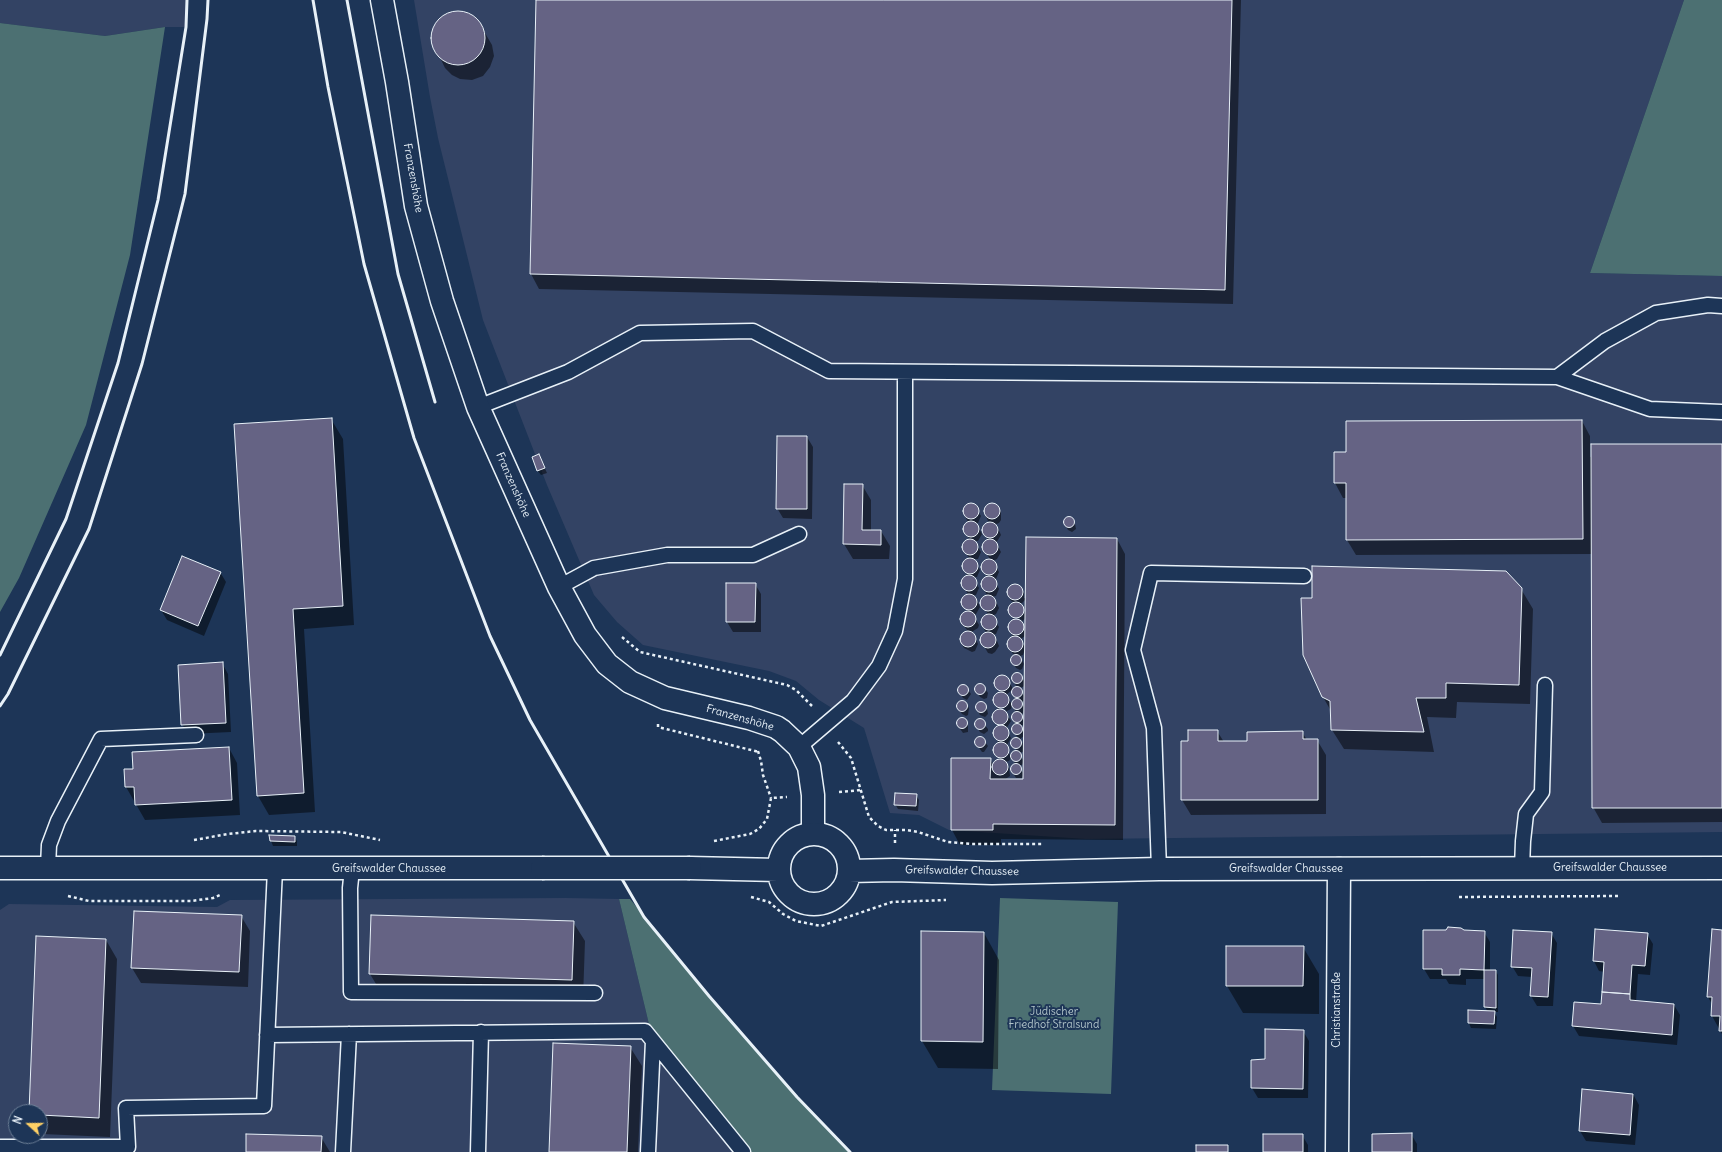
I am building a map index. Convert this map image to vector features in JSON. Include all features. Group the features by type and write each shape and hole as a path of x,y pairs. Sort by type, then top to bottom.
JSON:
{"main road":[{"name":"Franzenshöhe","path":"382,0 397,82 416,206 442,301 478,407 559,587 585,635 602,658 607,664 630,682 665,698 749,718 776,727 799,747 809,767 813,795 813,834"},
{"path":"813,834 825,835 835,840 843,849 848,859 849,871 847,883 840,893 831,901 819,904 807,904 796,900 786,892 780,882 778,870 782,854 792,841 802,835 813,834"},
{"name":"Greifswalder Chaussee","path":"0,868 690,868 778,870"},
{"name":"Greifswalder Chaussee","path":"849,871 894,870 992,873 1159,870 1722,868"},
{"name":"Christianstraße","path":"1336,1152 1339,869"}],"lane":[{"path":"1557,377 1605,341 1656,313 1708,305 1722,306"},
{"path":"478,407 568,372 640,333 753,331 829,371 1557,377 1650,409 1722,412"},
{"path":"799,747 853,701 879,666 895,631 905,579 905,372"},
{"path":"559,587 594,568 667,556 753,555 799,534"},
{"path":"1159,870 1154,728 1133,650 1151,573 1304,576"},
{"path":"1522,868 1526,814 1542,792 1545,684"},
{"path":"48,867 49,845 58,821 101,739 196,735"},
{"path":"0,1147 128,1147 126,1108 264,1106 275,869"},
{"path":"352,869 350,888 351,992 596,993"},
{"path":"267,1035 645,1031 743,1152"},
{"path":"478,1152 481,1032"},
{"path":"343,1152 349,1034"},
{"path":"648,1152 653,1041"}],"path":[{"path":"621,636 640,652 787,685 796,690 811,703 837,742 851,758 869,817 878,826 886,830 895,830"},
{"path":"711,841 750,834 759,829 767,820 771,798 763,775 761,761 755,747"},
{"path":"771,798 813,795"},
{"path":"64,895 89,901 191,901 213,898 224,894"},
{"path":"743,896 769,902 783,914 796,922 821,926 892,902"}],"shaded area":[{"path":"0,0 187,0 186,27 165,27 105,36 0,23"},
{"path":"414,0 1684,0 1590,273 1722,276 1722,832 1086,839 949,830 919,815 890,813 864,728 819,700 796,681 769,671 643,645 617,622 594,595 547,485 483,320 438,138"},
{"path":"619,899 653,1041 743,1152 0,1152 0,910 9,904 217,907 230,900"}],"green space":[{"path":"1684,0 1722,0 1722,276 1590,273"},
{"path":"0,23 105,36 165,27 130,255 86,425 19,578 0,612"},
{"name":"Jüdischer Friedhof Stralsund","path":"1000,898 1118,902 1111,1094 992,1090"},
{"path":"619,899 630,899 709,996 797,1097 850,1152 743,1152 653,1041"}],"building":[{"path":"536,0 1232,0 1225,290 530,274"},
{"path":"458,11 468,13 477,19 483,28 485,38 483,48 477,57 468,63 458,65 448,63 439,57 433,48 431,38 433,28 439,19 448,13"},
{"path":"332,418 343,606 293,609 304,793 257,796 234,424"},
{"path":"1582,420 1583,539 1346,540 1346,483 1334,483 1334,452 1346,452 1346,421"},
{"path":"777,436 807,436 807,509 776,509"},
{"path":"1591,444 1722,444 1722,808 1592,808"},
{"path":"539,454 545,468 537,471 532,457"},
{"path":"844,484 863,484 862,530 881,530 881,545 843,544"},
{"path":"968,503 974,503 979,508 977,517 974,519 968,519 963,514 963,508"},
{"path":"989,503 995,503 1000,508 998,517 995,519 989,519 984,514 984,508"},
{"path":"1069,516 1073,518 1075,522 1073,526 1069,528 1065,526 1063,522 1065,518"},
{"path":"968,521 974,521 979,526 977,535 974,537 968,537 963,532 963,526"},
{"path":"987,522 993,522 998,527 996,536 993,538 987,538 982,533 982,527"},
{"path":"1026,537 1117,538 1115,825 993,824 993,830 951,830 951,758 991,758 990,779 1023,779"},
{"path":"967,539 973,539 978,544 976,553 973,555 967,555 962,550 962,544"},
{"path":"987,539 993,539 998,544 996,553 993,555 987,555 982,550 982,544"},
{"path":"182,556 221,572 198,626 160,610"},
{"path":"967,558 973,558 978,563 976,572 973,574 967,574 962,569 962,563"},
{"path":"986,559 992,559 997,564 995,573 992,575 986,575 981,570 981,564"},
{"path":"1312,566 1506,571 1522,588 1519,685 1446,683 1446,698 1416,698 1424,732 1331,730 1330,701 1322,697 1303,655 1301,598 1312,598"},
{"path":"966,575 972,575 977,580 975,589 972,591 966,591 961,586 961,580"},
{"path":"986,576 992,576 997,581 995,590 992,592 986,592 981,587 981,581"},
{"path":"726,583 756,583 755,622 726,622"},
{"path":"1012,584 1018,584 1023,589 1021,598 1018,600 1012,600 1007,595 1007,589"},
{"path":"966,594 972,594 977,599 975,608 972,610 966,610 961,605 961,599"},
{"path":"985,595 991,595 996,600 994,609 991,611 985,611 980,606 980,600"},
{"path":"1016,602 1022,604 1024,610 1022,616 1016,618 1010,616 1008,610 1010,604"},
{"path":"965,611 971,611 976,616 974,625 971,627 965,627 960,622 960,616"},
{"path":"986,614 992,614 997,619 995,628 992,630 986,630 981,625 981,619"},
{"path":"1016,619 1022,621 1024,627 1022,633 1016,635 1010,633 1008,627 1010,621"},
{"path":"965,631 971,631 976,636 974,645 971,647 965,647 960,642 960,636"},
{"path":"985,632 991,632 996,637 994,646 991,648 985,648 980,643 980,637"},
{"path":"1015,636 1021,638 1023,644 1021,650 1015,652 1009,650 1007,644 1009,638"},
{"path":"1016,654 1020,656 1022,660 1020,664 1016,666 1012,664 1010,660 1012,656"},
{"path":"223,662 226,723 181,725 178,665"},
{"path":"1017,672 1021,674 1023,678 1021,682 1017,684 1013,682 1011,678 1013,674"},
{"path":"1002,675 1008,677 1010,683 1008,689 1002,691 996,689 994,683 996,677"},
{"path":"980,683 984,685 986,689 984,693 980,695 976,693 974,689 976,685"},
{"path":"963,684 967,686 969,690 967,694 963,696 959,694 957,690 959,686"},
{"path":"1017,686 1021,688 1023,692 1021,696 1017,698 1013,696 1011,692 1013,688"},
{"path":"998,692 1004,692 1009,697 1007,706 1004,708 998,708 993,703 993,697"},
{"path":"1017,698 1021,700 1023,704 1021,708 1017,710 1013,708 1011,704 1013,700"},
{"path":"962,700 966,702 968,706 966,710 962,712 958,710 956,706 958,702"},
{"path":"981,701 985,703 987,707 985,711 981,713 977,711 975,707 977,703"},
{"path":"1000,709 1006,711 1008,717 1006,723 1000,725 994,723 992,717 994,711"},
{"path":"1017,711 1021,713 1023,717 1021,721 1017,723 1013,721 1011,717 1013,713"},
{"path":"962,717 966,719 968,723 966,727 962,729 958,727 956,723 958,719"},
{"path":"980,718 984,720 986,724 984,728 980,730 976,728 974,724 976,720"},
{"path":"1017,723 1021,725 1023,729 1021,733 1017,735 1013,733 1011,729 1013,725"},
{"path":"1001,725 1007,727 1009,733 1007,739 1001,741 995,739 993,733 995,727"},
{"path":"1188,730 1218,730 1218,741 1247,741 1247,732 1303,731 1303,739 1318,739 1318,800 1181,800 1181,741 1188,741"},
{"path":"980,736 984,738 986,742 984,746 980,748 976,746 974,742 976,738"},
{"path":"1016,737 1020,739 1022,743 1020,747 1016,749 1012,747 1010,743 1012,739"},
{"path":"1001,742 1007,744 1009,750 1007,756 1001,758 995,756 993,750 995,744"},
{"path":"229,747 232,800 135,805 134,787 125,787 124,769 133,769 132,752"},
{"path":"1016,750 1020,752 1022,756 1020,760 1016,762 1012,760 1010,756 1012,752"},
{"path":"1000,759 1006,761 1008,767 1006,773 1000,775 994,773 992,767 994,761"},
{"path":"1016,763 1020,765 1022,769 1020,773 1016,775 1012,773 1010,769 1012,765"},
{"path":"895,793 917,794 916,806 894,805"},
{"path":"269,835 295,836 295,842 270,841"},
{"path":"134,911 242,915 239,972 131,968"},
{"path":"371,915 574,921 572,980 369,974"},
{"path":"1448,927 1461,928 1464,930 1485,931 1484,970 1460,969 1460,975 1442,975 1442,969 1423,969 1423,930 1446,930"},
{"path":"1595,929 1648,933 1645,966 1632,965 1630,994 1602,992 1604,962 1593,961"},
{"path":"1712,929 1722,930 1722,1031 1719,1031 1720,1016 1711,1016 1712,997 1707,997"},
{"path":"1513,930 1552,932 1548,997 1530,996 1532,968 1511,967"},
{"path":"921,931 984,932 983,1042 921,1041"},
{"path":"36,936 106,939 99,1118 48,1115 48,1104 29,1104"},
{"path":"1226,946 1304,946 1303,986 1226,986"},
{"path":"1484,970 1496,970 1496,1008 1484,1007"},
{"path":"1602,992 1630,994 1630,1000 1674,1004 1672,1035 1572,1026 1574,1002 1601,1004"},
{"path":"1468,1010 1495,1011 1494,1024 1468,1023"},
{"path":"1265,1029 1304,1030 1303,1089 1251,1088 1251,1060 1265,1059"},
{"path":"553,1043 631,1046 627,1152 549,1152"},
{"path":"1582,1089 1633,1094 1630,1135 1579,1131"},
{"path":"1412,1133 1412,1152 1372,1152 1372,1134"},
{"path":"246,1134 322,1136 321,1152 246,1152"},
{"path":"1263,1134 1303,1134 1303,1152 1263,1152"},
{"path":"1196,1145 1228,1145 1228,1152 1196,1152"}],"railway":[{"path":"0,655 66,519 118,363 158,200 186,27 187,0"},
{"path":"0,706 8,694 89,529 142,364 185,194 207,19 208,0"},
{"path":"313,0 328,87 364,264 414,438 490,636 530,720 644,917 709,996 797,1097 850,1152"},
{"path":"347,0 398,274 435,402"}]}
